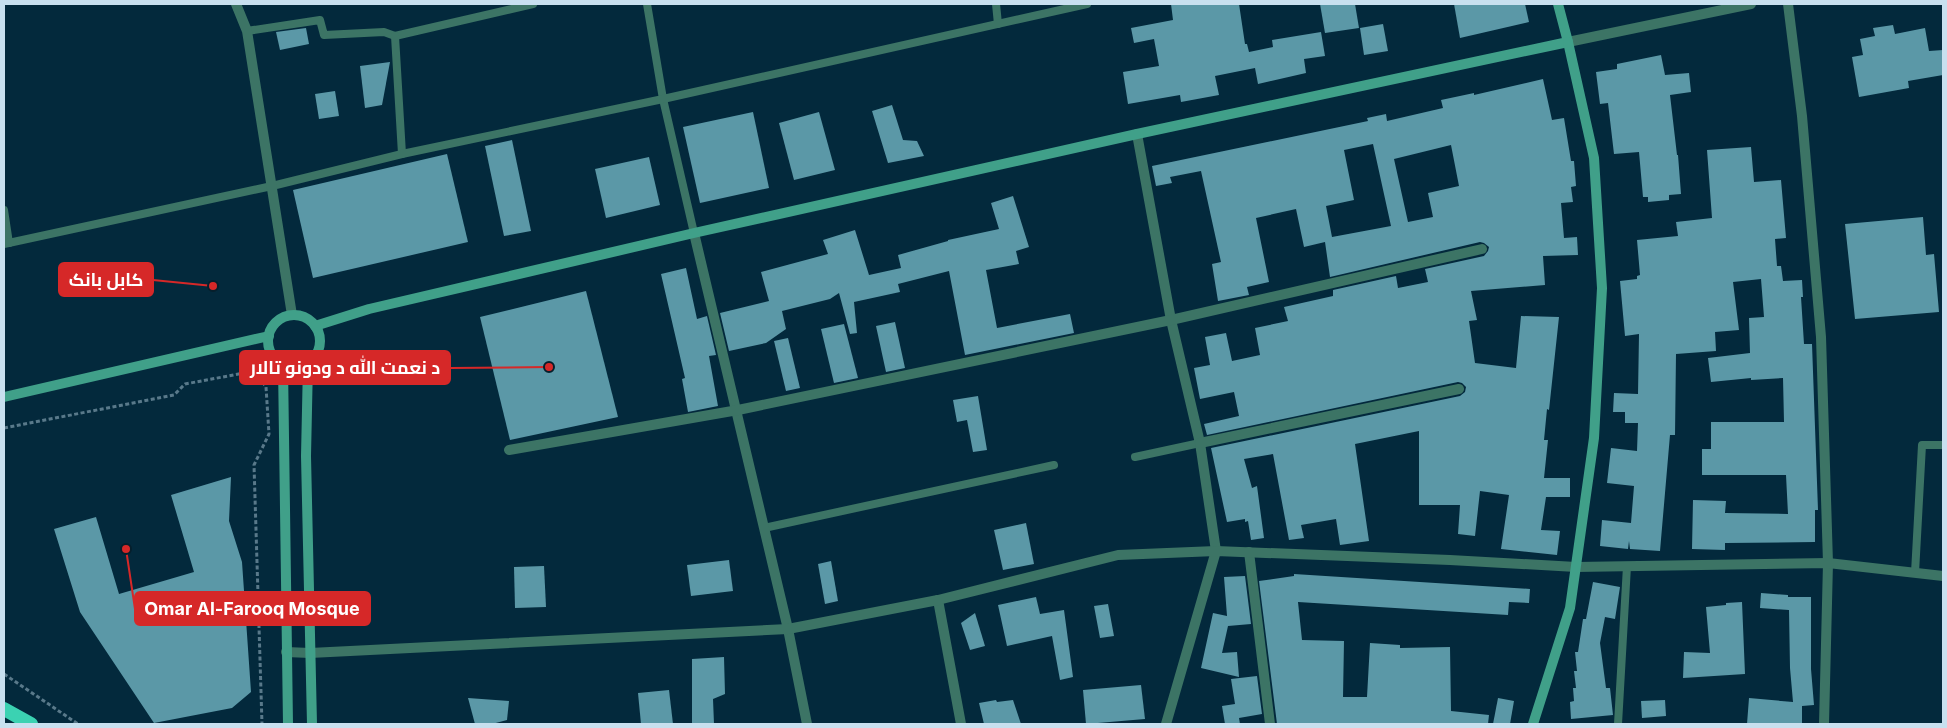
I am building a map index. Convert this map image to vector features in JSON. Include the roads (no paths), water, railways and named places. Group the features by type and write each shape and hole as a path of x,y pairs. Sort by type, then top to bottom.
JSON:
{"highway":[{"path":"4,709 30,724"}],"main road":[{"path":"1533,724 1570,608 1594,438 1602,288 1594,158 1558,4"},
{"path":"315,326 369,309 694,233 1137,134 1568,42"},
{"path":"292,315 309,320 315,326 319,333 318,350 308,363 291,367 276,360 268,345 272,328 277,322 284,317 292,315"},
{"path":"4,397 269,336"},
{"path":"308,363 306,456 312,724"},
{"path":"283,364 288,724"}],"street":[{"path":"236,4 247,31 292,315"},
{"path":"1568,42 1751,4"},
{"path":"1788,4 1802,116 1821,337 1828,563 1824,724"},
{"path":"1137,134 1171,320 1200,442 1216,551 1166,724"},
{"path":"694,233 738,410 788,629 807,724"},
{"path":"509,450 738,410 1171,320 1482,249"},
{"path":"1200,442 1459,389"},
{"path":"286,652 310,653 788,629 938,600 1118,555 1216,551 1576,567 1828,563 1943,576"},
{"path":"1249,552 1270,724"},
{"path":"938,600 961,724"}],"lane":[{"path":"247,31 320,20 324,35 384,32 394,36 533,4"},
{"path":"646,4 663,98 694,233"},
{"path":"996,4 998,24"},
{"path":"4,210 6,243 272,186 402,154 1087,4"},
{"path":"394,36 402,154"},
{"path":"1135,457 1200,442"},
{"path":"1915,573 1922,445 1943,446"},
{"path":"764,528 1054,465"},
{"path":"1618,724 1627,566"}],"place":[{"name":"کابل بانک","path":"213,286"},
{"name":"د نعمت الله د ودونو تالار","path":"549,367"},
{"name":"Omar Al-Farooq Mosque","path":"126,549"}]}
